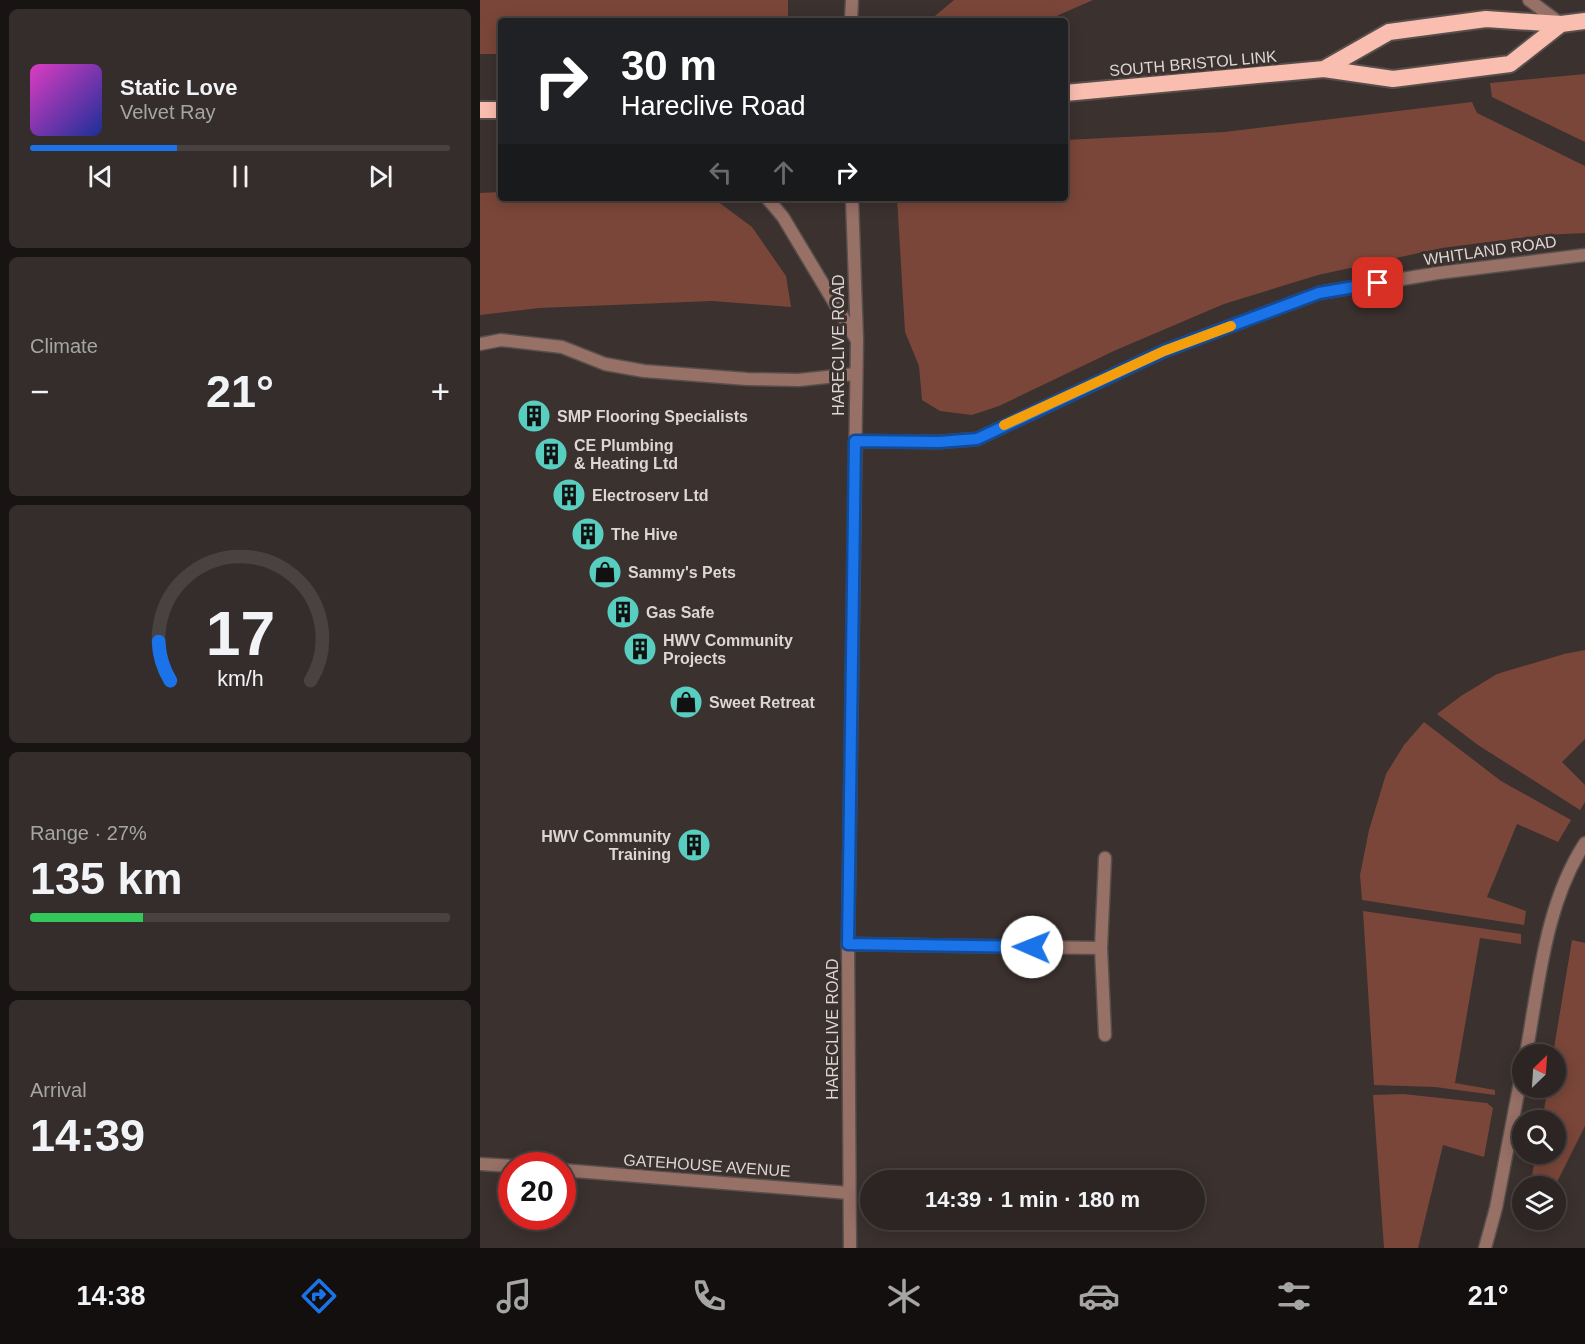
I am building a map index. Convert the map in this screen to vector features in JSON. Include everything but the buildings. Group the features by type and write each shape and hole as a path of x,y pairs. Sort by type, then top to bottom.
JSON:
{"highway":[{"name":"SOUTH BRISTOL LINK","path":"1324,69 1389,32 1486,20 1561,24"},
{"path":"1561,24 1585,21"},
{"name":"SOUTH BRISTOL LINK","path":"1068,93 1324,69 1393,79 1510,64 1561,24"},
{"path":"480,110 498,110"}],"street":[{"path":"851,18 852,0"},
{"path":"1529,0 1561,24"},
{"path":"770,201 783,217 857,340"},
{"name":"HARECLIVE ROAD","path":"850,1248 848,944 857,340 852,201"},
{"name":"WHITLAND ROAD","path":"855,441 939,442 977,439 1164,351 1319,293 1438,273 1585,255"},
{"path":"480,344 501,340 562,347 605,364 644,371 747,379 799,380 855,374"},
{"path":"1528,1044 1549,926 1572,863 1585,843"},
{"path":"1105,858 1101,948 1105,1035"},
{"path":"848,944 1101,948"},
{"path":"1485,1248 1496,1208 1517,1098"},
{"path":"480,1164 498,1165"},
{"name":"GATEHOUSE AVENUE","path":"576,1171 849,1193"}],"shaded area":[{"path":"480,0 788,0 786,18 498,18 498,54 480,54"},
{"path":"954,0 1093,0 1052,18 933,18"},
{"path":"1585,74 1585,142 1492,97 1490,83"},
{"path":"1472,102 1477,113 1585,166 1585,233 1544,235 1442,248 1318,275 1224,304 1116,350 999,406 972,415 940,411 922,400 919,366 905,332 897,201 1068,201 1068,140 1224,132"},
{"path":"498,192 498,201 717,201 752,227 786,276 791,307 712,301 539,308 480,315 480,193"},
{"path":"1585,650 1585,739 1562,762 1585,785 1585,802 1580,810 1478,745 1437,714 1497,674"},
{"path":"1424,722 1501,781 1571,820 1558,842 1517,824 1487,897 1526,911 1524,925 1362,900 1360,875 1369,830 1386,774 1404,745"},
{"path":"1363,911 1521,934 1521,944 1480,938 1455,1083 1495,1090 1495,1095 1435,1087 1374,1085"},
{"path":"1572,940 1585,943 1585,1126 1566,1164 1566,1110 1544,1110 1546,1098 1566,1098 1566,1044 1555,1044"},
{"path":"1403,1094 1487,1103 1493,1108 1484,1157 1443,1145 1418,1248 1384,1248 1373,1095"},
{"path":"1534,1164 1566,1164 1560,1176 1532,1176"}],"slow traffic":[{"path":"1004,425 1164,351 1231,326"}],"place":[{"name":"SMP Flooring Specialists","path":"534,416"},
{"name":"CE Plumbing & Heating Ltd","path":"551,454"},
{"name":"Electroserv Ltd","path":"569,495"},
{"name":"The Hive","path":"588,534"},
{"name":"Sammy's Pets","path":"605,572"},
{"name":"Gas Safe","path":"623,612"},
{"name":"HWV Community Projects","path":"640,649"},
{"name":"Sweet Retreat","path":"686,702"},
{"name":"HWV Community Training","path":"694,845"}],"route":[{"path":"1032,947 848,944 855,441 939,442 977,439 1164,351 1319,293 1378,283"}]}
